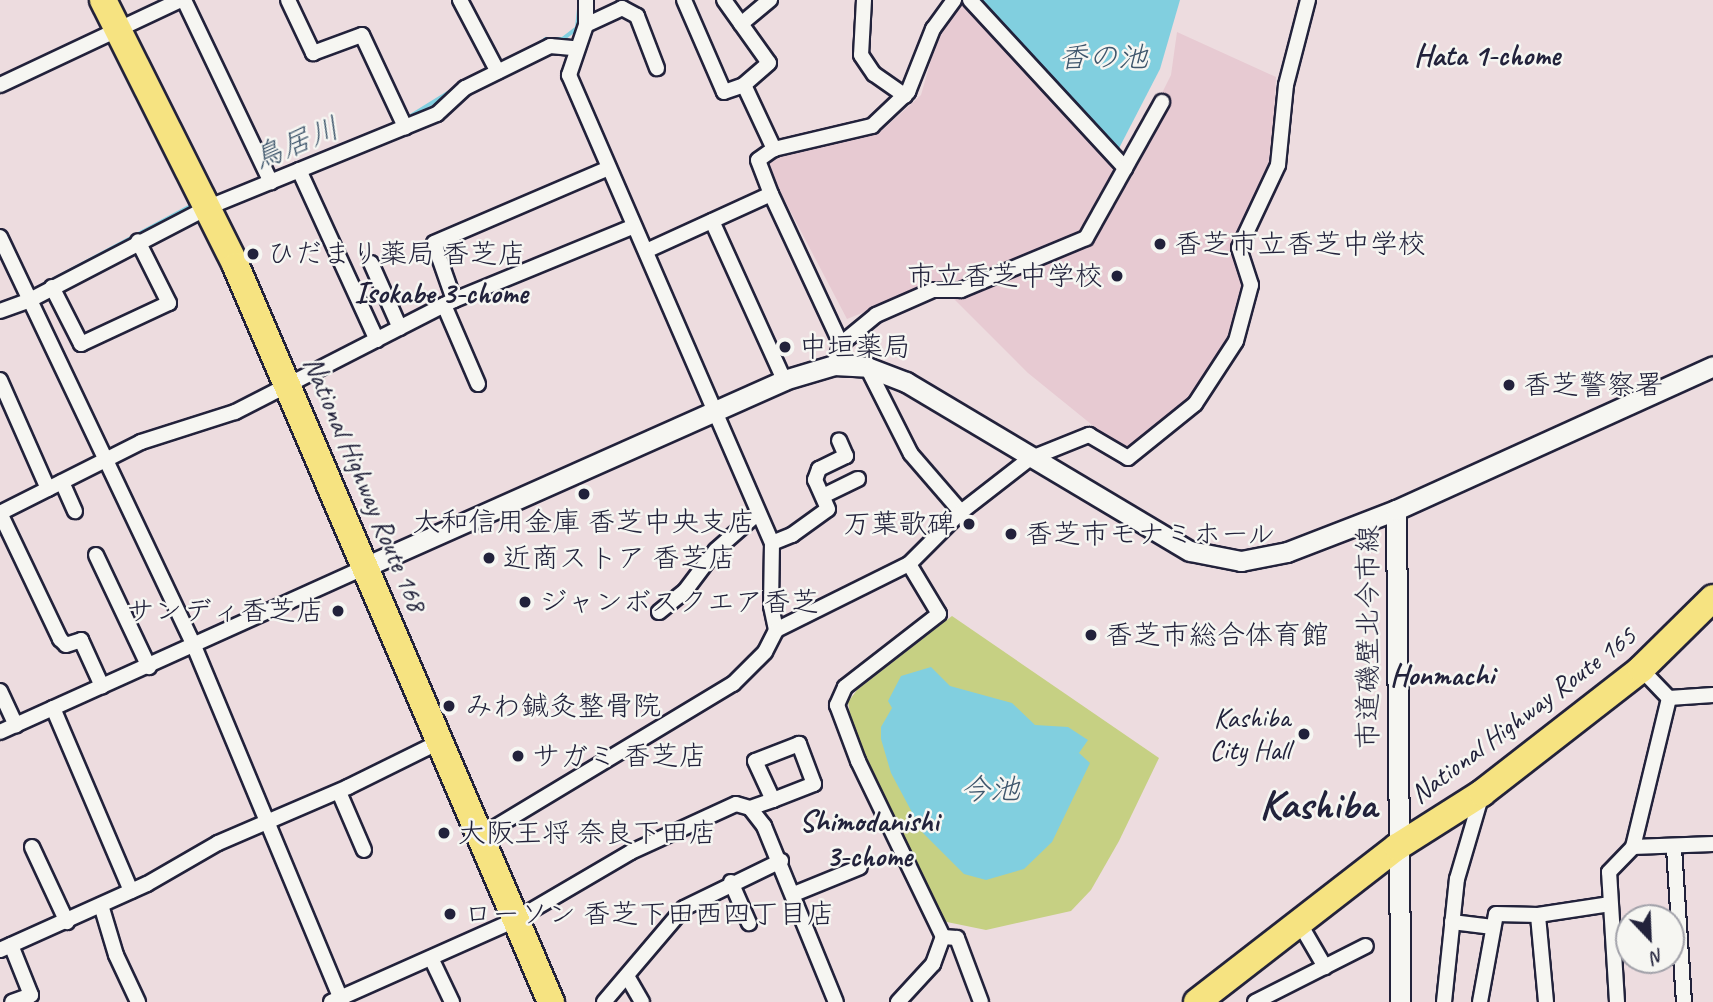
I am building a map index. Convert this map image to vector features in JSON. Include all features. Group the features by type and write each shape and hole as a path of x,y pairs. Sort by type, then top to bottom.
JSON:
{"highway":[{"name":"National Highway Route 168","path":"103,0 205,200 367,566 514,920 551,1002"},
{"name":"National Highway Route 165","path":"1197,1002 1398,847 1482,793 1641,669 1713,598"}],"street":[{"path":"0,85 183,0 271,182"},
{"path":"288,0 313,53 362,35 405,127"},
{"path":"460,0 498,72"},
{"path":"586,0 586,25 575,48 569,75 632,227 646,251 772,543 771,606 776,630"},
{"path":"688,2 724,92 744,85 769,62 724,0"},
{"path":"741,24 770,0"},
{"path":"864,0 861,55 874,74 905,96"},
{"path":"841,344 771,194 758,160 774,149 872,127 905,96 933,29 954,0"},
{"path":"970,0 1125,168"},
{"path":"479,836 733,684 765,652 776,630 909,564 961,512 1029,459 1089,435 1128,458 1195,404 1236,341 1251,285 1239,248 1278,165 1286,85 1308,0"},
{"path":"586,25 622,8 637,16 657,68"},
{"path":"0,312 28,296 52,287 205,200 271,182 437,114 465,88 550,46 575,48"},
{"path":"744,85 774,149"},
{"path":"834,365 841,344 876,315 933,290 961,290 1086,238 1162,102"},
{"path":"478,384 449,302 434,243 607,169"},
{"path":"299,170 377,340"},
{"path":"646,251 771,194"},
{"path":"712,221 784,380"},
{"path":"102,686 81,640 62,642 0,513 155,437 221,419 449,302 632,227"},
{"path":"0,237 194,646 267,821 337,1001 514,920 631,852 736,804 750,808 772,800 814,784 799,744 755,761 772,800"},
{"path":"52,287 81,344 169,303 138,240"},
{"path":"371,263 400,328"},
{"path":"0,732 784,380 834,365 867,367 906,382 1029,459 1190,551 1241,561 1287,552 1396,510 1713,366"},
{"path":"867,367 911,454 961,512"},
{"path":"0,380 48,489"},
{"path":"772,543 792,535 828,509 816,480 819,469 846,456 839,440"},
{"path":"823,496 858,479"},
{"path":"62,482 75,510"},
{"name":"市道磯壁北今市線","path":"1396,510 1400,1002"},
{"path":"659,611 685,591 716,550 758,513"},
{"path":"96,555 149,667"},
{"path":"898,1002 933,964 943,937 858,761 836,705 845,687 939,614 909,564"},
{"path":"1641,669 1668,698"},
{"path":"0,691 16,725"},
{"path":"1668,698 1713,695"},
{"path":"1617,1002 1609,872 1633,847 1668,698"},
{"path":"53,708 131,891"},
{"path":"12,1002 30,995 5,947 66,922 131,891 200,852 339,792 439,742"},
{"path":"339,792 364,850"},
{"path":"1444,1002 1457,879 1482,793"},
{"path":"750,808 781,861 836,1002"},
{"path":"1633,847 1674,848 1713,844"},
{"path":"32,847 66,922"},
{"path":"1674,848 1684,1002"},
{"path":"604,1002 684,908 731,882 781,861"},
{"path":"794,894 860,867"},
{"path":"731,882 749,923"},
{"path":"1480,1002 1491,928 1496,914 1538,915 1610,904"},
{"path":"101,905 116,955 138,1002"},
{"path":"1538,915 1546,1002"},
{"path":"1452,922 1491,928"},
{"path":"1300,924 1325,967"},
{"path":"943,937 957,938 981,1002"},
{"path":"1255,1002 1366,946"},
{"path":"431,958 452,1002"},
{"path":"627,976 642,1002"}],"shaded area":[{"name":"香芝市立香芝中学校","path":"964,0 1117,166 1080,236 955,284 927,287 847,319 765,163 787,154 878,134 921,95 937,39"},
{"name":"香芝市立香芝中学校","path":"1177,32 1276,77 1272,155 1233,242 1244,285 1225,353 1190,404 1128,454 1028,373 949,294 1086,245 1171,75"}],"green space":[{"path":"952,616 1159,758 1119,841 1091,890 1071,911 986,930 942,921 852,726 848,702 857,690"}],"water":[{"name":"香の池","path":"976,0 1180,0 1160,69 1115,156"},
{"name":"今池","path":"931,667 950,686 1012,703 1035,725 1068,727 1088,740 1079,753 1090,763 1052,842 1024,869 986,880 964,874 923,833 891,773 881,739 881,727 892,708 888,701 901,676"}],"waterway":[{"name":"鳥居川","path":"536,46 546,39 563,39 577,28 579,9"},
{"name":"鳥居川","path":"462,83 489,69"},
{"name":"鳥居川","path":"406,119 453,90"},
{"name":"鳥居川","path":"32,291 195,204"}],"place":[{"name":"香芝市立香芝中学校","path":"1160,244"},
{"name":"ひだまり薬局 香芝店","path":"253,254"},
{"name":"市立香芝中学校","path":"1117,276"},
{"name":"中垣薬局","path":"785,347"},
{"name":"香芝警察署","path":"1509,385"},
{"name":"大和信用金庫 香芝中央支店","path":"584,494"},
{"name":"万葉歌碑","path":"969,524"},
{"name":"香芝市モナミホール","path":"1011,534"},
{"name":"近商ストア 香芝店","path":"489,558"},
{"name":"ジャンボスクエア香芝","path":"525,602"},
{"name":"サンディ香芝店","path":"338,611"},
{"name":"香芝市総合体育館","path":"1091,635"},
{"name":"みわ鍼灸整骨院","path":"449,706"},
{"name":"Kashiba City Hall","path":"1304,734"},
{"name":"サガミ 香芝店","path":"518,756"},
{"name":"大阪王将 奈良下田店","path":"444,833"},
{"name":"ローソン 香芝下田西四丁目店","path":"450,914"}],"district":[{"name":"Hata 1-chome","path":"1487,55"},
{"name":"Isokabe 3-chome","path":"441,293"},
{"name":"Honmachi","path":"1442,675"},
{"name":"Kashiba","path":"1318,805"},
{"name":"Shimodanishi 3-chome","path":"869,838"}]}
